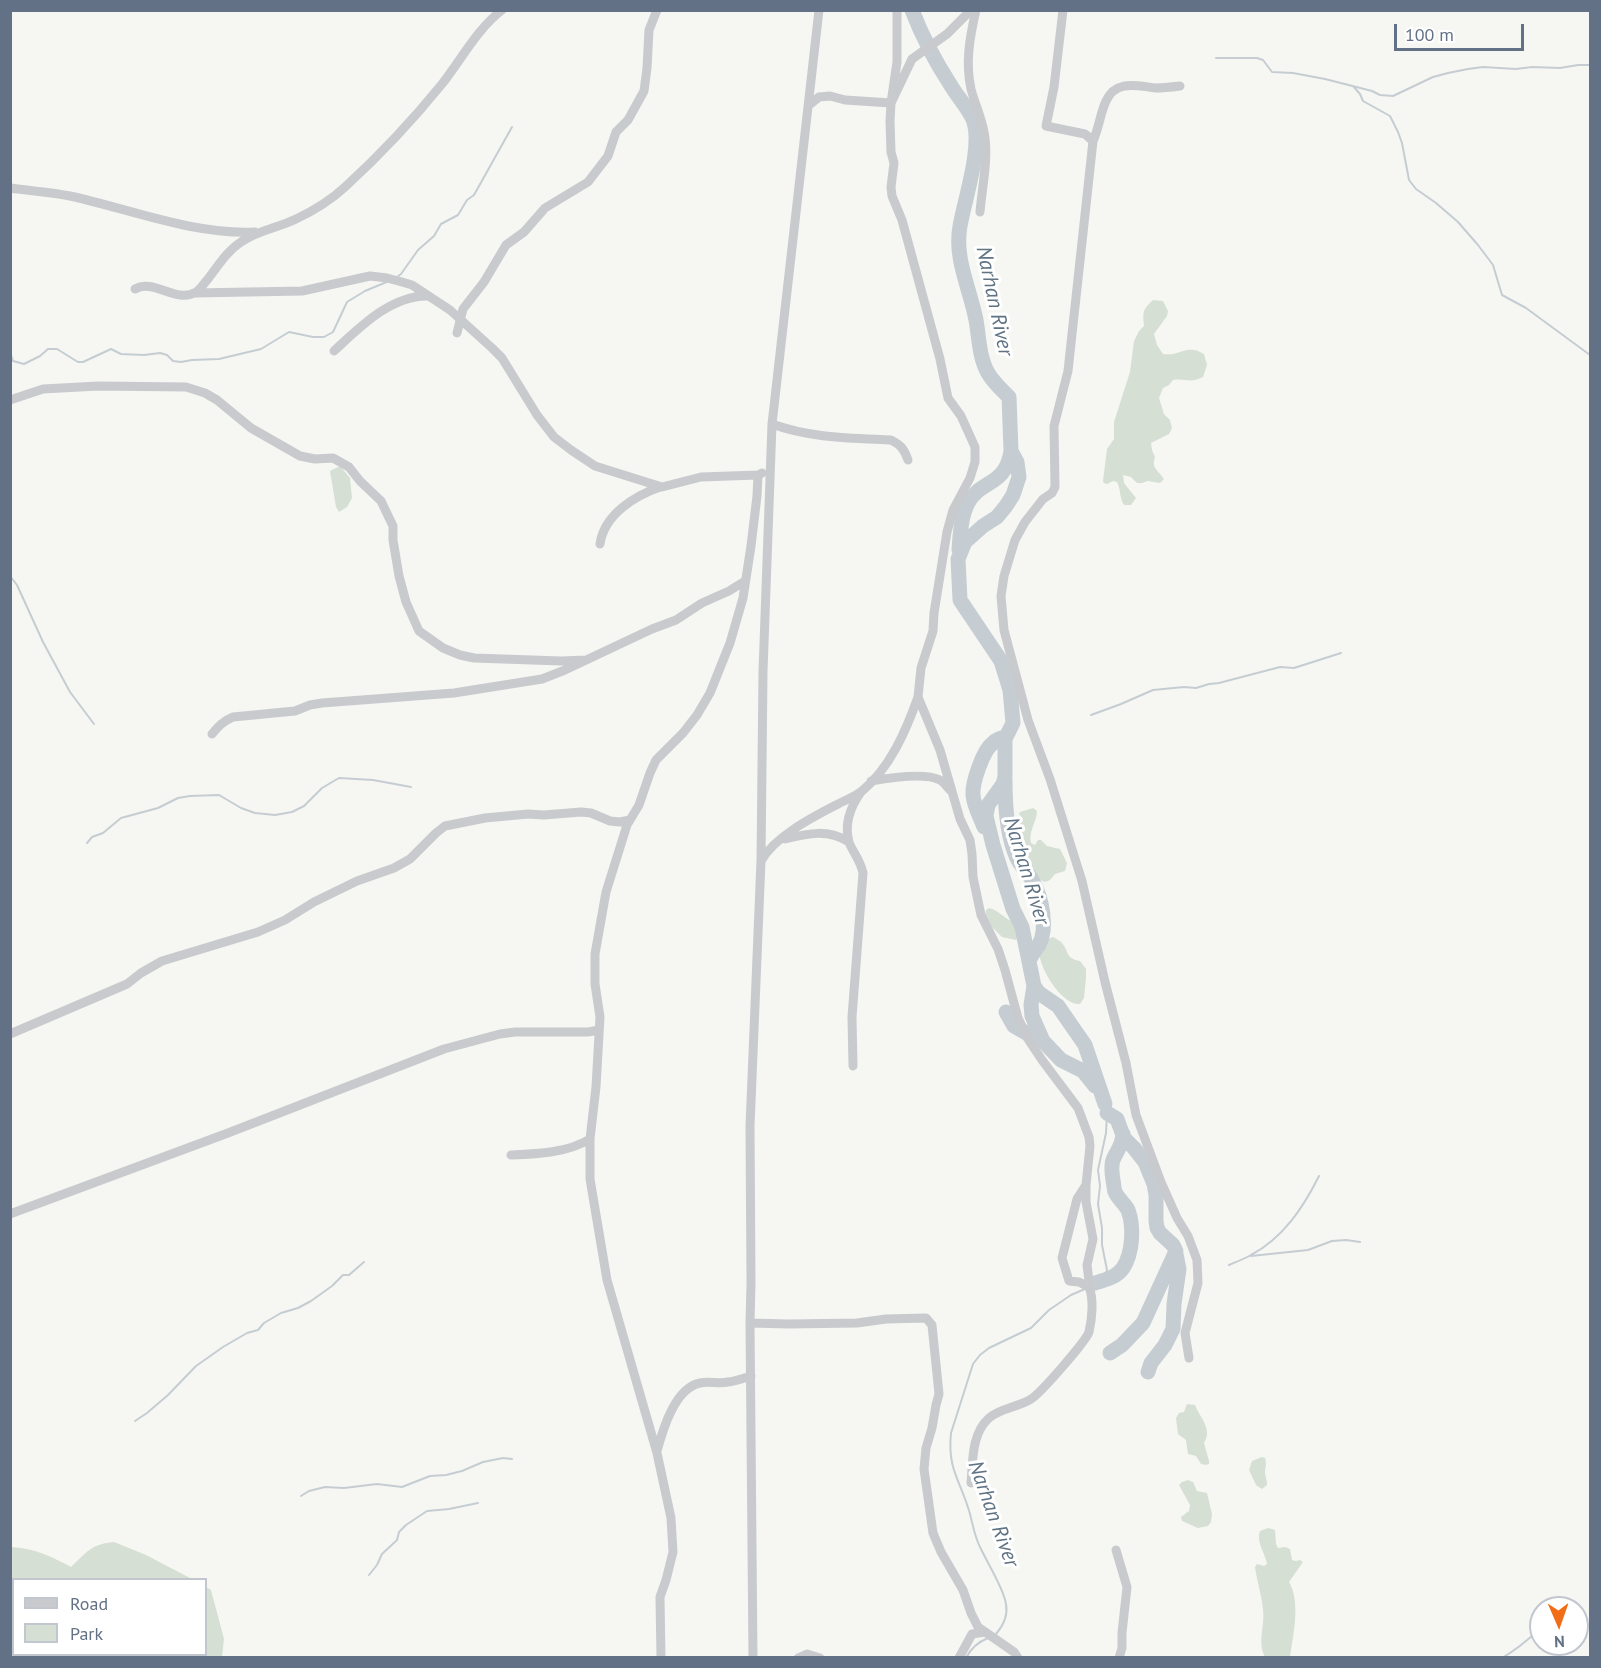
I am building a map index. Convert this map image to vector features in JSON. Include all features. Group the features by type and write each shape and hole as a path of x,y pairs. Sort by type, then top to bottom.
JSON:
{"street":[{"path":"195,293 240,242 296,220 344,188 397,136 440,86 480,32 502,10"},
{"path":"456,333 464,309 484,282 506,245 524,232 545,208 588,182 608,156 616,132 628,120 644,91 649,30 657,10"},
{"path":"753,1658 750,1126 761,861 763,671 770,469 772,424 819,10"},
{"path":"853,1066 852,1017 863,873 861,862 849,842 849,815 861,792 894,752 910,720 918,697 921,668 933,631 947,532 953,510 970,478 975,462 975,447 961,416 948,398 940,359 902,220 892,196 894,164 890,132 891,103 897,62 897,10"},
{"path":"891,103 912,59 951,31 971,10"},
{"path":"976,10 967,64 971,89 985,139 980,212"},
{"path":"1063,10 1054,87 1046,126 1085,134 1093,141"},
{"path":"1180,86 1157,88 1133,84 1120,87 1112,92 1106,102 1093,141 1068,372 1054,426 1055,487 1029,516 1015,540 1004,576 1001,596 1005,637 1028,720 1050,779 1082,881 1126,1063 1136,1116 1161,1182 1188,1236 1197,1260 1198,1283 1185,1333 1189,1358"},
{"path":"808,106 819,97 830,96 845,100 891,103"},
{"path":"10,188 68,196 173,223 239,233 261,232"},
{"path":"135,289 145,285 179,295 302,291 370,276 412,285 461,318 502,358 537,415 554,436 571,450 595,466 662,487"},
{"path":"334,351 393,305 418,295 428,296"},
{"path":"10,400 43,389 98,386 172,386 186,387 205,393 251,428 300,456 315,459 333,458 341,462 349,467 381,501 393,526 399,576 406,602 419,631 429,640 442,648 474,658 586,660"},
{"path":"772,424 819,436 891,440 900,444 908,460"},
{"path":"600,544 607,525 618,511 635,498 662,487 701,477 758,475 770,469"},
{"path":"661,1658 660,1597 673,1552 671,1518 657,1453 607,1280 590,1179 590,1139 600,1017 595,984 595,954 599,923 616,856 630,820 639,805 650,773 656,760 697,715 710,693 730,643 745,581 758,475"},
{"path":"212,734 219,725 233,717 295,711 322,703 454,693 542,679 676,620 702,603 745,581"},
{"path":"918,697 940,750 960,819 970,840 973,877 981,915 998,949 1018,1018 1028,1039 1078,1108 1085,1123 1090,1146 1086,1202 1093,1239 1087,1265 1092,1303 1088,1335 1051,1382 1031,1399 989,1418 975,1442 971,1484"},
{"path":"871,781 930,777 942,781 953,793"},
{"path":"761,861 766,852 780,840 812,818 861,792"},
{"path":"10,1034 127,984 162,961 258,932 357,881 394,868 410,859 436,832 445,826 506,816 581,812 591,813 610,821 630,820"},
{"path":"780,840 830,833 849,842"},
{"path":"10,1214 228,1133 444,1048 515,1032 599,1030"},
{"path":"511,1155 547,1152 582,1144 590,1139"},
{"path":"1086,1185 1077,1199 1062,1258 1069,1281 1079,1282 1090,1289"},
{"path":"750,1323 857,1323 886,1319 926,1318 932,1325 939,1394 926,1448 924,1469 933,1533 963,1590 970,1613 978,1627 1014,1652 1018,1658"},
{"path":"657,1453 670,1413 682,1394 691,1386 701,1383 728,1382 751,1376"},
{"path":"1116,1550 1126,1587 1122,1648 1119,1658"},
{"path":"959,1658 972,1635 985,1632"},
{"path":"798,1658 807,1654 819,1658"}],"green space":[{"path":"1153,300 1163,301 1168,311 1154,334 1163,354 1195,350 1204,354 1207,365 1203,377 1173,380 1163,388 1159,398 1172,428 1169,434 1151,443 1155,466 1164,479 1160,483 1148,481 1137,483 1131,477 1123,475 1124,483 1136,498 1131,505 1124,505 1117,482 1107,484 1103,481 1107,449 1114,439 1114,422 1130,372 1134,341 1144,326 1145,309"},
{"path":"340,466 350,478 352,498 347,507 339,512 336,507 330,471"},
{"path":"1033,808 1037,811 1031,843 1035,845 1038,840 1041,840 1047,846 1060,849 1067,863 1065,871 1055,874 1045,882 1027,867 1014,843 1013,827 1023,819 1020,812"},
{"path":"989,908 1013,922 1019,937 1016,940 1002,937 990,925 985,916"},
{"path":"1053,937 1062,943 1070,957 1080,961 1086,969 1084,998 1080,1004 1073,1003 1059,993 1043,967 1039,951 1048,939"},
{"path":"1187,1404 1195,1405 1205,1424 1207,1433 1204,1443 1209,1464 1201,1464 1196,1456 1188,1454 1186,1440 1178,1434 1176,1418 1179,1413 1184,1412"},
{"path":"1262,1457 1266,1460 1267,1485 1262,1489 1256,1485 1249,1470 1252,1461"},
{"path":"1188,1480 1193,1482 1197,1491 1207,1493 1212,1514 1208,1526 1198,1528 1182,1521 1181,1517 1189,1511 1190,1505 1179,1485"},
{"path":"1268,1528 1275,1530 1278,1548 1290,1549 1292,1560 1303,1562 1289,1582 1295,1599 1290,1657 1265,1657 1262,1646 1263,1610 1255,1567 1257,1564 1264,1566 1267,1564 1259,1535 1260,1531"},
{"path":"114,1542 146,1555 190,1578 12,1578 12,1656 207,1656 207,1588 211,1590 224,1639 222,1657 11,1657 11,1547 42,1553 71,1567 86,1553 106,1543"}],"waterway":[{"name":"Narhan River","path":"912,10 934,57 974,122 976,145 960,226 959,250 985,367 997,385 1009,397 1011,451 1017,462 1019,477 1013,495 1006,506 997,517 965,542 958,559 960,600 1001,661 1010,690 1013,723 1005,739 1005,777 1003,784 988,805 986,816 1013,909 1022,927 1034,986 1039,993 1058,1006 1085,1045 1105,1104"},
{"path":"1216,58 1257,58 1263,60 1272,72 1325,79 1380,95 1393,96 1433,77 1468,69 1483,67 1560,68 1590,65"},
{"path":"1353,86 1363,101 1390,116 1402,143 1409,180 1416,189 1458,222 1478,245 1493,265 1502,295 1526,308 1590,355"},
{"path":"397,277 418,250 434,236 441,224 458,215 467,200 474,195 512,127"},
{"path":"10,352 13,361 24,364 48,349 57,349 78,362 83,362 111,349 121,354 160,353 167,355 173,361 181,362 219,359 261,349 289,332 324,337 333,332 347,302 389,281"},
{"path":"959,550 962,520 968,503 979,490 1004,471 1011,451"},
{"path":"10,576 17,585 43,642 70,692 94,724"},
{"path":"1091,715 1153,690 1196,688 1280,667 1294,668 1341,653"},
{"path":"984,827 974,799 974,783 982,759 989,747 997,740 1006,737"},
{"path":"87,843 92,837 103,833 121,818 158,808 178,798 219,795 241,808 255,813 275,815 292,812 304,806 322,788 339,778 373,780 411,787"},
{"path":"1005,780 1006,809 1011,840 1019,861 1036,889 1043,913 1042,938 1029,961"},
{"path":"1034,986 1032,1016 1043,1041 1061,1060 1083,1071 1095,1086"},
{"path":"1006,1012 1014,1026 1035,1038"},
{"name":"Narhan River","path":"1094,1283 1104,1278 1107,1270 1098,1204 1100,1186 1098,1170 1106,1133 1105,1104"},
{"path":"1107,1113 1117,1119 1124,1138 1145,1162 1154,1184 1157,1228 1173,1245 1179,1269 1173,1329 1165,1345 1151,1363 1148,1372"},
{"name":"Narhan River","path":"1095,1283 1118,1274 1126,1262 1131,1247 1130,1216 1114,1190 1112,1170 1112,1163 1123,1134"},
{"path":"1229,1265 1273,1240 1299,1211 1319,1176"},
{"path":"1251,1256 1308,1250 1332,1241 1360,1242"},
{"path":"1110,1353 1122,1345 1143,1323 1176,1251"},
{"path":"135,1421 168,1395 196,1366 223,1347 247,1333 258,1330 264,1323 281,1313 311,1301 343,1275 349,1275 364,1262"},
{"name":"Narhan River","path":"996,1634 1004,1620 1005,1598 977,1541 953,1466 951,1433 973,1364 980,1355 989,1348 1031,1328 1049,1310 1071,1295 1087,1288"},
{"path":"301,1496 309,1491 325,1487 344,1488 377,1484 402,1487 430,1476 462,1471 483,1462 503,1458 512,1459"},
{"path":"369,1575 382,1554 397,1540 399,1532 427,1511 478,1503"},
{"name":"Narhan River","path":"966,1658 975,1646 988,1638"},
{"path":"1502,1658 1529,1638"}]}
